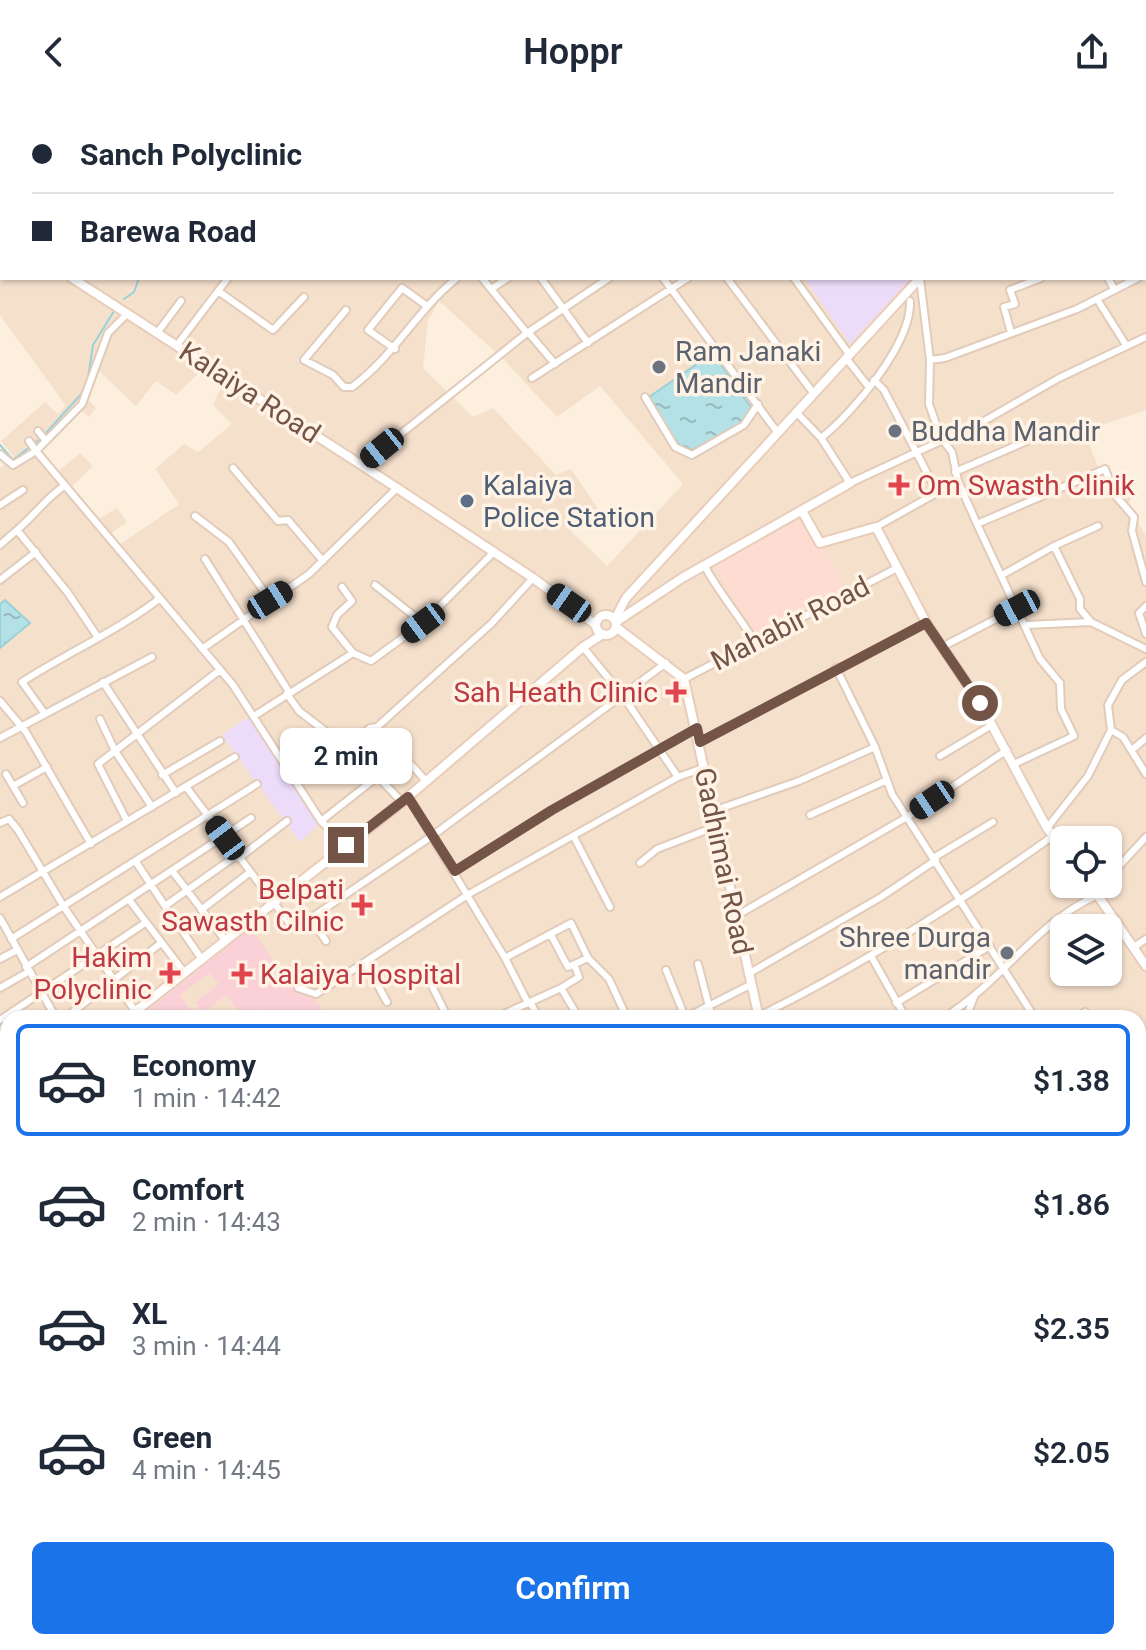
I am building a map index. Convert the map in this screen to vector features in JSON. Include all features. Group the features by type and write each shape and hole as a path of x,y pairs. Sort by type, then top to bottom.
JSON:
{"main road":[{"name":"Kalaiya Road","path":"75,280 397,488 597,623"},
{"path":"610,627 626,598 918,280"},
{"path":"136,1010 405,800 610,627 704,565 850,483"},
{"path":"802,511 820,543 876,527 926,623 1007,750 1050,832"},
{"path":"597,623 610,627"},
{"path":"597,623 628,638 684,679"},
{"name":"Gadhimai Road","path":"684,679 757,1010"},
{"path":"1102,898 1146,966"}],"street":[{"path":"177,345 226,280"},
{"path":"346,310 304,360 333,375 344,387 352,387 395,349 427,306 455,280"},
{"path":"484,280 555,364"},
{"path":"491,289 505,280"},
{"path":"542,280 588,343"},
{"path":"362,465 528,333 606,280"},
{"path":"664,280 778,433"},
{"path":"532,378 685,280"},
{"path":"728,280 814,394"},
{"path":"795,280 848,356 871,383 884,390 937,492"},
{"path":"920,280 930,360 929,404 941,438 952,452 958,481 1040,659 1060,683 1061,709 1074,736 1014,764"},
{"path":"1011,333 1004,307 1015,304 1010,290 1036,280"},
{"path":"1109,280 1114,289"},
{"path":"930,360 945,358 1011,333 1097,299 1134,280"},
{"path":"395,349 368,330 402,288 427,306"},
{"path":"218,291 273,330 304,297"},
{"path":"900,298 924,300"},
{"path":"1097,299 1126,345"},
{"path":"157,333 181,301"},
{"path":"821,438 848,417 901,337 910,312 910,301"},
{"path":"0,454 13,465 42,436 82,404 90,392 108,333 128,313"},
{"path":"796,412 821,438 850,483 941,438 984,421 1146,337"},
{"path":"645,397 675,447 692,455 744,425 758,404"},
{"path":"955,472 1027,441"},
{"path":"32,446 220,670 254,716 321,821 346,845"},
{"path":"233,468 278,521 288,520 323,561"},
{"path":"977,524 1105,469 1115,495 1134,517 1132,531 1146,582"},
{"path":"876,527 958,481"},
{"path":"0,545 41,510 45,499 64,486"},
{"path":"202,649 323,561 397,488"},
{"path":"0,505 23,490"},
{"path":"195,516 229,542 270,600"},
{"path":"1002,575 1098,526"},
{"path":"17,530 97,636"},
{"path":"1054,546 1080,599 1080,609 1091,622 1146,649"},
{"path":"0,580 36,552"},
{"path":"342,587 352,601 333,621 332,627 353,653 371,661 423,623 494,552"},
{"path":"205,559 299,711 348,748 376,778 405,800 432,836 469,894 534,1010"},
{"path":"704,565 725,603 738,613 754,641"},
{"name":"Mahabir Road","path":"684,679 897,568"},
{"path":"348,748 370,728 377,727 492,623 533,578"},
{"path":"375,585 423,623"},
{"path":"45,714 22,682 97,636 128,623 159,599"},
{"path":"1146,606 1139,613 1146,634"},
{"path":"942,647 1017,608"},
{"path":"1026,625 1091,622"},
{"path":"700,742 926,623"},
{"path":"583,647 623,696 678,777"},
{"path":"254,716 353,653"},
{"path":"0,738 152,657"},
{"path":"1047,828 1088,776 1111,730 1108,705 1122,680 1146,662"},
{"path":"326,941 311,918 432,836 666,663"},
{"path":"836,668 907,817 1030,1010"},
{"path":"127,821 98,764 220,670"},
{"path":"103,682 176,793"},
{"path":"0,701 22,727 91,844"},
{"path":"100,719 115,751 152,807"},
{"path":"940,756 992,725"},
{"path":"377,727 426,781"},
{"path":"455,871 658,748 697,728"},
{"path":"1111,730 1123,737 1146,774"},
{"path":"1132,750 1146,738"},
{"path":"162,775 220,741"},
{"path":"713,811 799,781 875,747"},
{"path":"736,916 907,817 1007,750"},
{"path":"0,897 235,757"},
{"path":"13,786 47,767"},
{"path":"298,988 316,994 469,894 678,777 703,768"},
{"path":"6,774 23,803"},
{"path":"321,821 376,778"},
{"path":"810,815 887,780"},
{"path":"11,939 257,784"},
{"path":"187,788 293,928"},
{"path":"0,988 251,818"},
{"path":"0,823 9,819 134,1010"},
{"path":"165,906 287,821"},
{"path":"748,974 881,897 993,822"},
{"path":"640,863 657,849 717,826"},
{"path":"574,837 610,907"},
{"path":"1122,863 1146,837"},
{"path":"772,1010 871,956 962,900 1050,838"},
{"path":"136,862 201,958"},
{"path":"173,872 225,940"},
{"path":"201,910 249,873"},
{"path":"954,1010 1086,898"},
{"path":"130,901 184,972"},
{"path":"0,918 2,928 51,1010"},
{"path":"16,1010 145,923"},
{"path":"505,958 571,923 588,958 609,979 623,1010"},
{"path":"551,935 568,967 588,958"},
{"path":"1134,947 1146,939"},
{"path":"75,1010 161,943"},
{"path":"896,1003 990,946"},
{"path":"0,959 17,950"},
{"path":"871,956 901,1010"},
{"path":"365,962 387,1002"},
{"path":"516,1010 579,977 574,964"},
{"path":"698,964 711,1010"},
{"path":"666,970 682,1010"},
{"path":"426,974 444,1010"},
{"path":"700,1010 750,985"},
{"path":"561,988 574,1010"},
{"path":"969,1010 976,994"}],"shaded area":[{"path":"0,280 1146,280 1146,410 1084,431 1106,487 1126,484 1133,495 1128,505 1146,536 1146,1010 0,1010 0,468 14,457 1,441 45,402 58,414 66,406 0,315","holes":["439,301 502,358 557,417 600,386 683,484 607,566 571,531 598,509 571,469 556,475 493,408 473,417 423,368 428,321","98,370 136,406 156,381 176,395 199,373 221,388 213,405 232,424 198,452 184,444 155,469 179,504 118,546 109,535 127,522 117,508 96,521 69,489 93,466 80,453 56,473 39,451 81,410 89,417 96,408 88,400"]},
{"path":"805,280 909,280 850,344"},
{"path":"805,515 848,591 755,635 714,565"},
{"path":"251,715 321,822 300,842 222,735"},
{"name":"Kalaiya Hospital","path":"251,928 279,969 288,965 323,1010 237,1010 226,995 201,1010 195,1002 219,984 210,973 180,995 190,1010 148,1010"}],"water":[{"path":"713,353 752,409 741,423 692,453 672,436 649,397"},
{"path":"5,600 30,623 0,648 0,604"}],"waterway":[{"path":"124,299 134,292 138,280"},
{"path":"88,378 93,345 114,311"},
{"path":"45,434 84,391"},
{"path":"0,445 13,460 41,438"}],"place":[{"name":"Ram Janaki Mandir","path":"659,367"},
{"name":"Buddha Mandir","path":"895,431"},
{"name":"Om Swasth Clinik","path":"899,485"},
{"name":"Kalaiya Police Station","path":"467,501"},
{"name":"Sah Heath Clinic","path":"676,692"},
{"name":"Belpati Sawasth Cilnic","path":"362,905"},
{"name":"Shree Durga mandir","path":"1007,953"},
{"name":"Hakim Polyclinic","path":"170,973"},
{"name":"Kalaiya Hospital","path":"242,974"}],"route":[{"path":"346,845 408,797 455,871 658,748 697,728 700,742 926,623 980,703"}]}
